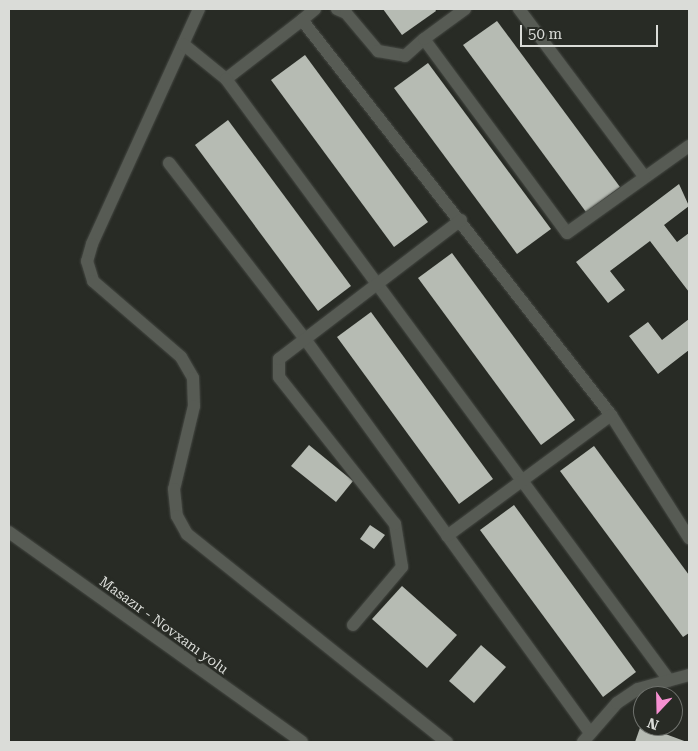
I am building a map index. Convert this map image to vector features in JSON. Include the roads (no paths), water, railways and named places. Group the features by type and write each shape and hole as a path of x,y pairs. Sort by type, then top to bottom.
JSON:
{"street":[{"path":"199,9 87,261 93,281 181,356 193,378 194,406 174,489 177,516 187,534 447,742"},
{"path":"226,79 316,9"},
{"path":"337,9 346,13 378,51 405,56 458,11"},
{"path":"519,9 644,176"},
{"path":"302,20 461,220 612,415 689,538"},
{"path":"424,39 567,233 644,176 689,146"},
{"path":"183,44 226,79 524,479 669,680"},
{"path":"169,163 305,339 447,536 586,737 617,703 638,689 689,675"},
{"path":"353,624 402,567 397,532 389,516 279,377 279,359 461,220"},
{"path":"447,536 612,415"},
{"name":"Masazır - Novxanı yolu","path":"9,532 302,742"}]}
